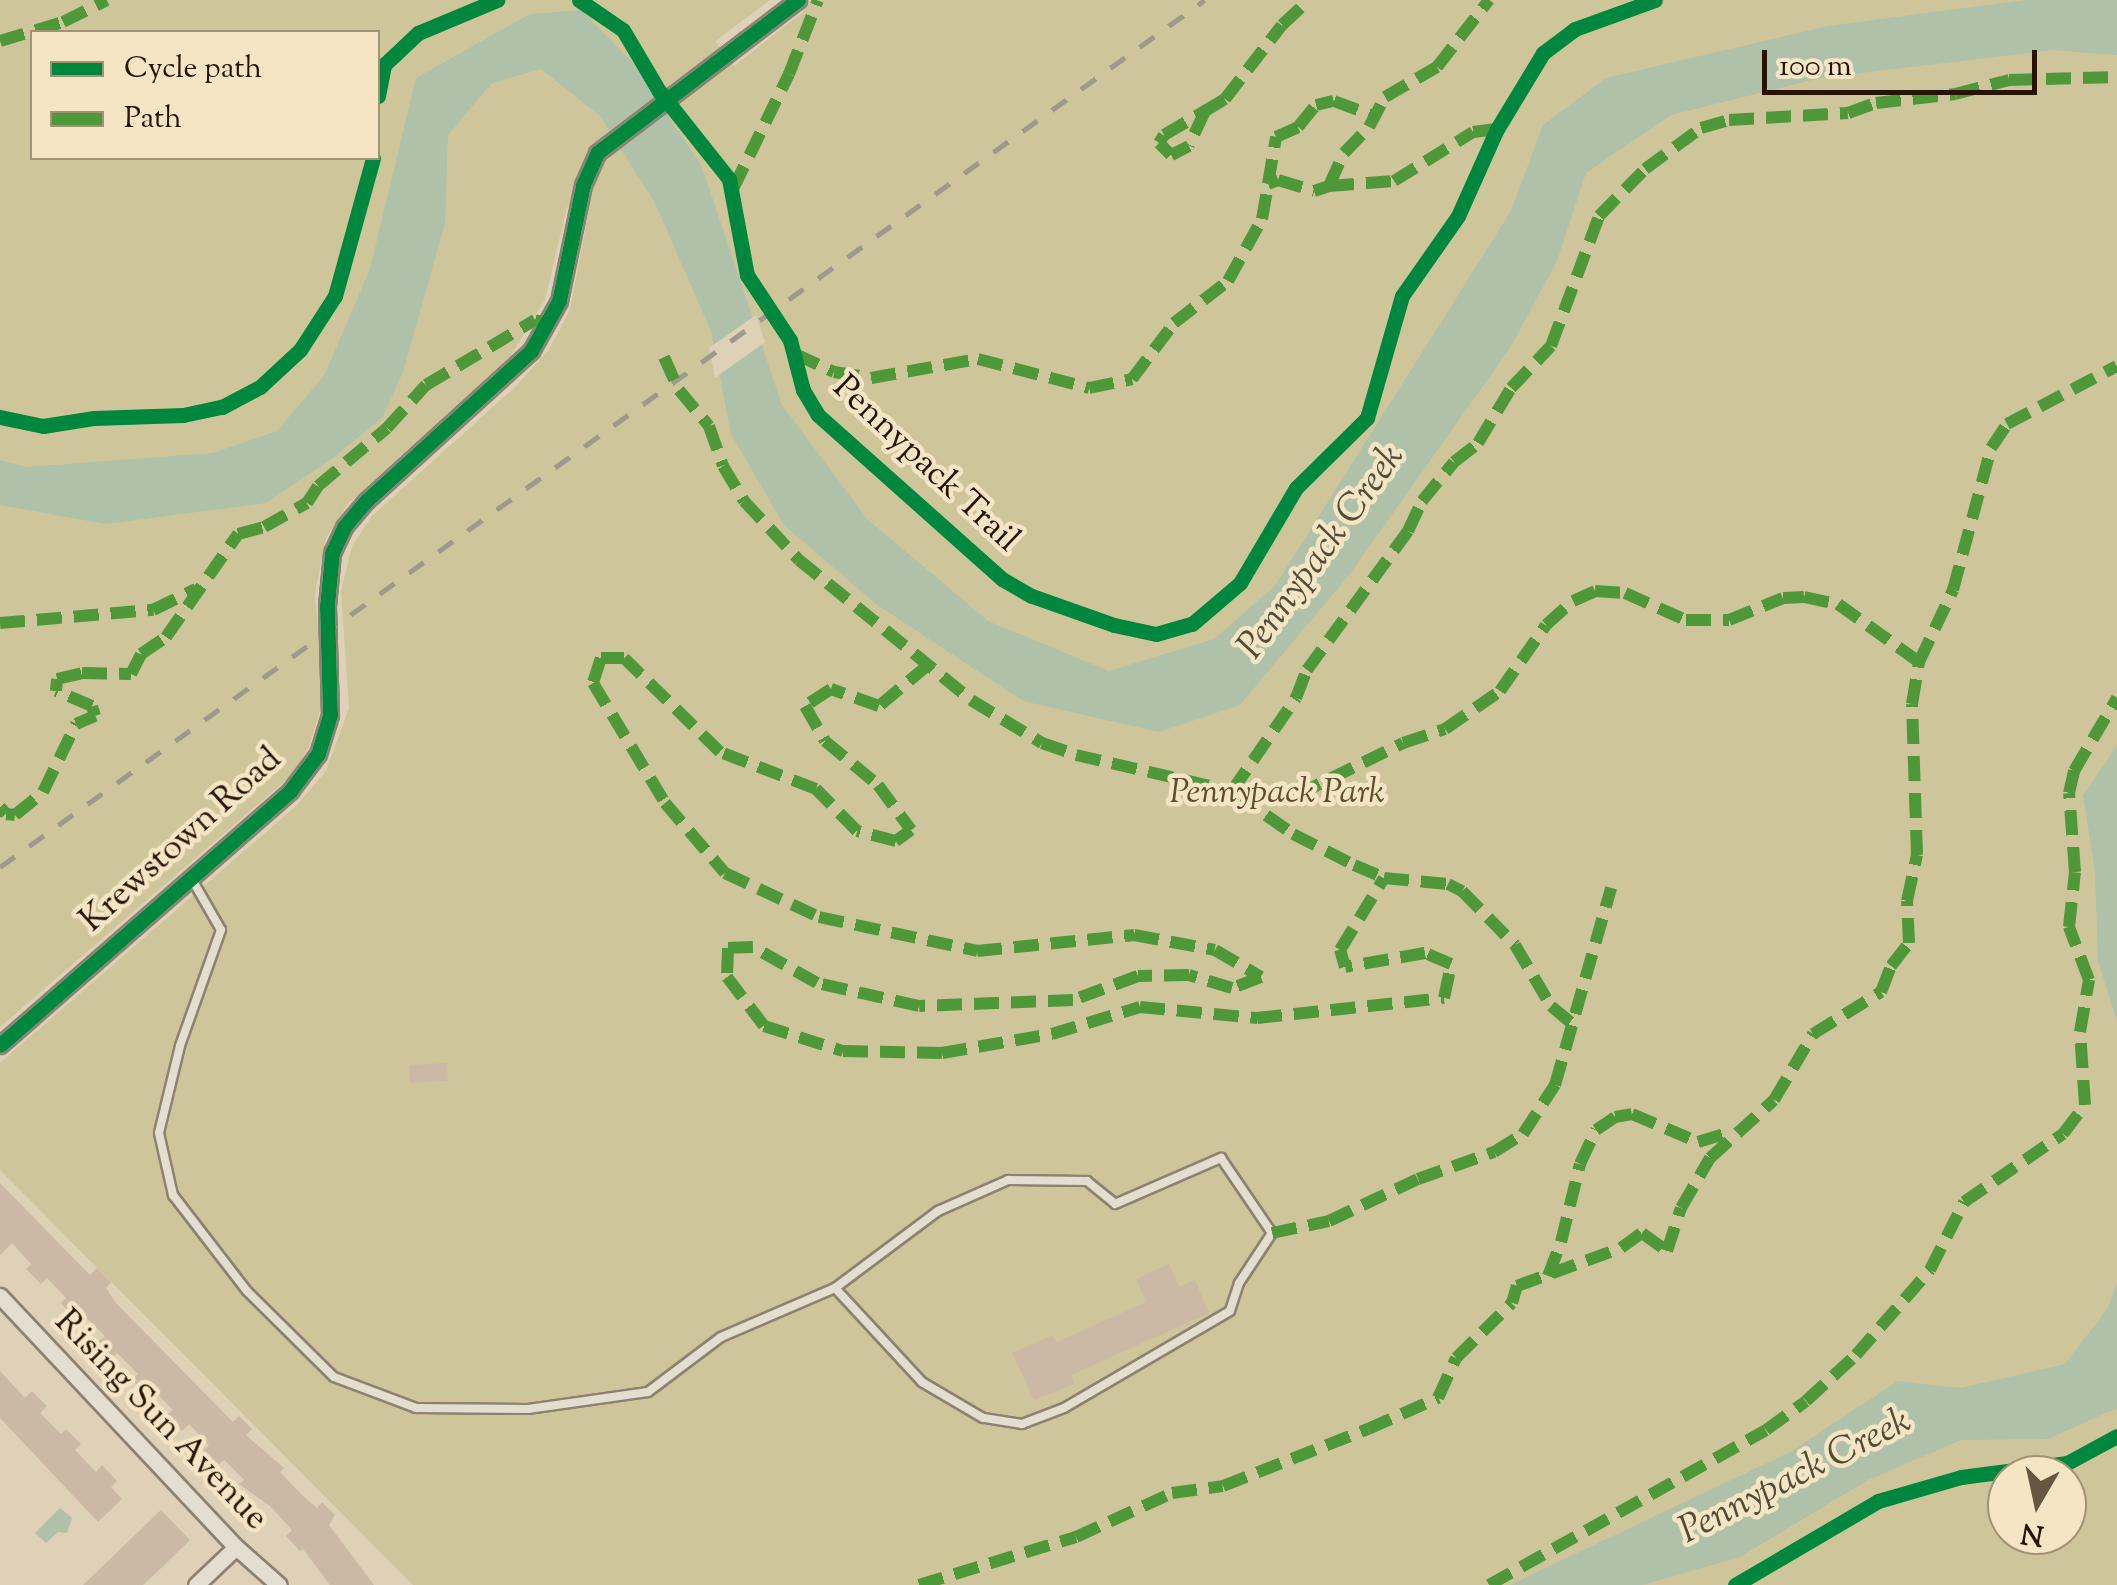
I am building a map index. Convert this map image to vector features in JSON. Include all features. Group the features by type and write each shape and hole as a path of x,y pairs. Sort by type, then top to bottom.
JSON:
{"street":[{"name":"Krewstown Road","path":"0,1045 290,791 318,754 330,715 327,606 332,553 344,528 366,501 531,351 559,301 590,163 605,144 798,0"},
{"name":"Rising Sun Avenue","path":"0,1296 236,1546 279,1585"},
{"path":"196,1585 236,1546"}],"lane":[{"path":"190,876 221,930 180,1046 160,1133 173,1195 246,1291 334,1377 416,1408 528,1409 648,1392 722,1337 835,1288 938,1211 1008,1180 1087,1181 1115,1204 1221,1158 1272,1233 1239,1283 1230,1312 1064,1408 1022,1424 983,1418 922,1382 835,1288"}],"green space":[{"name":"Pennypack Park","path":"0,0 770,0 715,41 734,66 803,12 802,7 812,0 2117,0 2117,1585 413,1585 0,1170 0,1063 296,806 326,771 349,708 341,591 352,546 372,516 514,388 548,351 570,310 588,215 567,207 545,300 510,357 348,504 326,538 315,593 323,700 309,747 294,773 0,1027"}],"water":[{"name":"Pennypack Creek","path":"2025,0 2117,0 2117,55 2053,50 1820,78 1671,115 1586,173 1557,261 1510,348 1349,575 1240,705 1159,732 1023,701 876,604 784,525 731,434 711,331 655,203 600,116 541,69 492,83 448,135 445,223 403,372 382,418 330,460 266,503 106,524 0,505 0,460 27,467 213,453 277,431 324,376 370,269 416,78 530,14 581,10 633,63 702,167 782,405 867,519 988,621 1109,671 1214,639 1275,586 1511,211 1543,125 1606,78 1828,26"},
{"path":"2117,746 2117,1021 2098,961 2095,872 2083,795"},
{"name":"Pennypack Creek","path":"2117,1282 2117,1408 2048,1439 1961,1440 1868,1480 1740,1557 1642,1585 1510,1585 1792,1451 1898,1381 1961,1388 2065,1364 2108,1308"},
{"path":"60,1508 72,1518 67,1533 58,1532 46,1543 35,1533"}],"pier":[{"path":"756,315 765,342 715,378 709,348"}],"building":[{"path":"447,1063 448,1081 410,1083 410,1065"},
{"path":"0,1183 90,1275 97,1268 111,1282 106,1288 116,1303 233,1422 239,1416 252,1429 246,1435 284,1468 280,1472 303,1496 317,1508 322,1502 335,1515 329,1525 374,1585 330,1585 303,1549 300,1551 286,1536 292,1530 271,1507 239,1484 244,1480 224,1460 218,1465 203,1451 209,1445 189,1424 182,1431 167,1415 173,1410 153,1390 147,1395 132,1380 138,1374 117,1353 111,1359 96,1344 105,1336 82,1313 75,1319 61,1303 66,1298 47,1278 41,1284 26,1269 31,1264 12,1243 0,1255"},
{"path":"1169,1264 1179,1287 1195,1280 1209,1313 1071,1375 1074,1384 1034,1400 1012,1353 1053,1335 1057,1342 1146,1302 1136,1279"},
{"path":"0,1371 25,1398 32,1391 47,1406 40,1413 61,1434 66,1429 81,1444 75,1450 96,1472 102,1465 117,1481 111,1487 122,1499 98,1522 0,1418"},
{"path":"161,1510 190,1540 156,1573 143,1585 83,1585"}],"railway":[{"path":"0,867 1205,0"}],"marked path":[{"path":"36,30 63,22 107,0"},
{"path":"733,189 789,74 818,0"},
{"path":"1205,111 1189,146 1171,155 1159,143 1164,135 1225,99 1282,25 1309,0"},
{"path":"795,354 834,372 871,378 978,359 1089,388 1132,379 1174,323 1228,281 1262,219 1268,184 1278,180 1314,191 1329,186 1344,153 1369,127 1385,97 1437,67 1489,0"},
{"path":"0,41 30,32"},
{"path":"1232,791 1296,698 1307,670 1408,531 1422,501 1454,462 1478,443 1511,388 1551,346 1599,216 1645,169 1701,128 1729,120 1848,113 1876,103 1955,94 2009,80 2117,77"},
{"path":"1268,184 1276,137 1298,127 1316,105 1334,101 1374,116"},
{"path":"1329,186 1394,181 1473,132 1497,129"},
{"path":"0,807 6,814 15,815 43,792 76,724 95,716 92,706 56,691 57,679 82,673 131,674 141,654 166,637 238,534 264,527 307,503 318,486 387,428 426,385 535,320 549,324"},
{"path":"664,357 679,390 709,426 723,466 744,501 799,560 971,700 1042,743 1076,755 1232,791 1297,795 1403,743 1445,729 1500,691 1546,625 1573,601 1595,591 1625,593 1686,620 1729,620 1783,598 1804,597 1838,604 1919,662"},
{"path":"919,1585 1076,1537 1172,1493 1223,1486 1438,1398 1456,1358 1512,1303 1517,1286 1621,1248 1642,1233 1667,1251 1681,1208 1710,1158 1774,1100 1813,1034 1881,992 1891,966 1909,943 1907,901 1917,855 1912,704 1919,662 1953,590 1991,448 2007,424 2117,366"},
{"path":"0,623 153,610 196,589"},
{"path":"928,665 879,706 831,689 805,706 825,741 878,785 911,830 896,841 857,831 816,789 720,752 624,658 601,658 593,683 665,803 725,873 819,917 977,951 1134,935 1215,950 1261,977 1232,988 1189,975 1138,976 1073,1000 919,1006 817,983 753,947 728,948 727,977 764,1026 843,1051 942,1053 1052,1034 1140,1007 1257,1018 1444,998 1451,964 1425,953 1345,967 1340,950 1384,878"},
{"path":"1489,1585 1766,1430 1806,1401 1856,1355 1930,1270 1964,1202 2063,1134 2085,1105 2080,1032 2089,980 2069,927 2075,872 2069,793 2074,771 2117,698"},
{"path":"1236,794 1293,834 1384,878 1448,884 1462,891 1515,945 1551,1006 1571,1023"},
{"path":"1272,1233 1329,1221 1418,1179 1494,1152 1523,1134 1555,1085 1611,888"},
{"path":"1548,1276 1561,1242 1580,1164 1596,1130 1615,1117 1632,1114 1698,1142 1730,1132"}],"cycle path":[{"path":"380,86 384,65 418,33 497,0"},
{"name":"Pennypack Trail","path":"579,0 623,30 659,91 729,179 747,275 790,340 803,390 818,415 1002,579 1032,596 1114,625 1156,634 1192,624 1240,583 1296,488 1367,418 1402,296 1458,216 1497,129 1543,53 1575,29 1655,0"},
{"path":"0,1045 290,791 318,754 330,715 327,606 332,553 344,527 366,501 531,351 559,301 583,185 597,153 798,0"},
{"path":"0,417 43,426 94,418 183,415 222,407 260,387 300,350 335,296 372,160"},
{"path":"1735,1585 1878,1501 1961,1477 2067,1463 2117,1436"}]}
